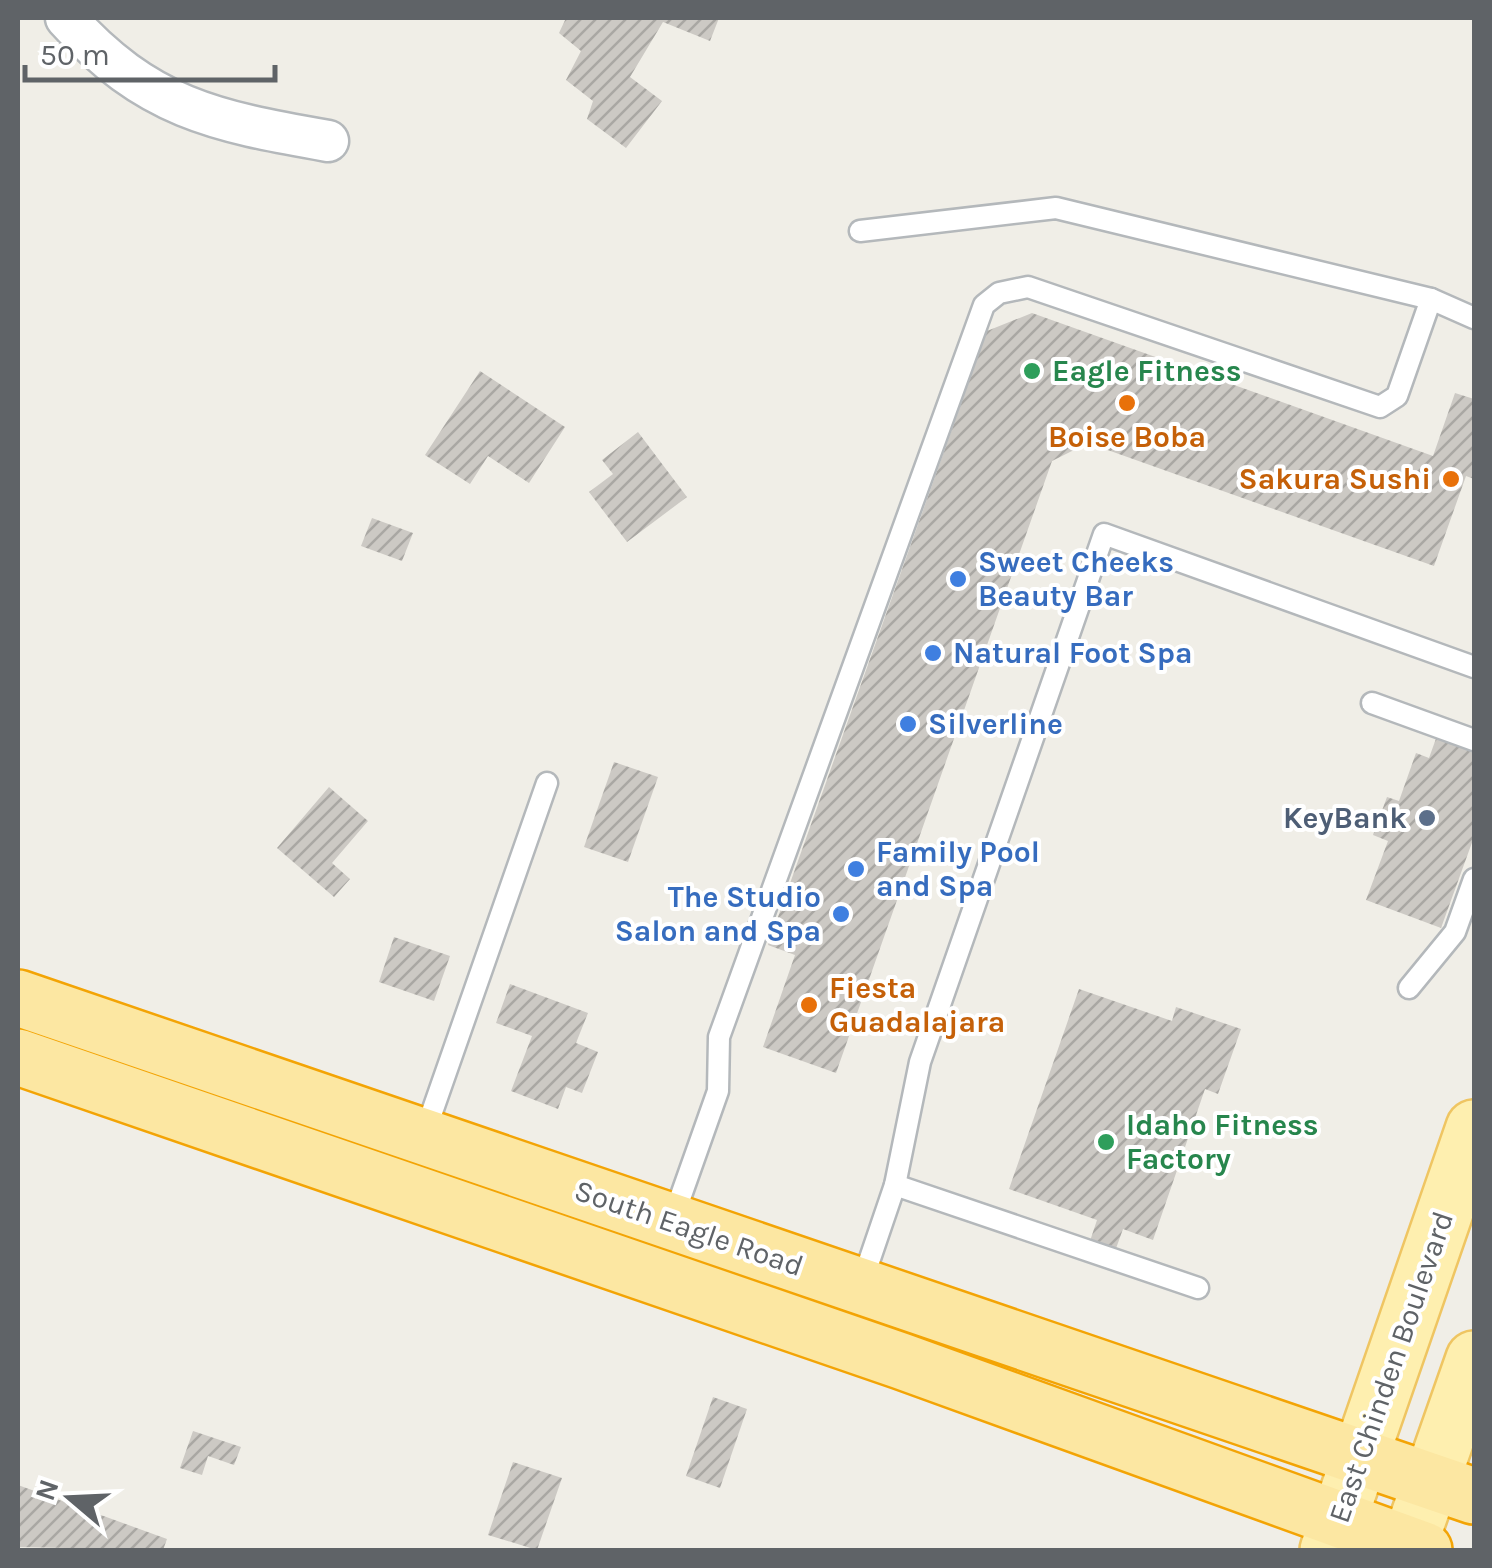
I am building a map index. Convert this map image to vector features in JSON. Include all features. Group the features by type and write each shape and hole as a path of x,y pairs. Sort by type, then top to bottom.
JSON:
{"highway":[{"name":"South Eagle Road","path":"18,998 1453,1488"},
{"name":"South Eagle Road","path":"18,1057 901,1361 1334,1535 1414,1549"}],"main road":[{"name":"East Chinden Boulevard","path":"1334,1535 1474,1128"},
{"path":"1414,1549 1453,1488 1474,1360"}],"street":[{"path":"66,18 130,78 186,110 328,141"}],"lane":[{"path":"860,232 1056,208 1431,299 1474,318"},
{"path":"672,1222 718,1091 719,1038 984,306 999,293 1028,288 1380,408 1397,396 1431,299"},
{"path":"860,1288 895,1184 920,1062 1104,534 1474,667"},
{"path":"1372,703 1474,740"},
{"path":"424,1137 548,782"},
{"path":"1409,988 1455,932 1474,879"},
{"path":"895,1184 1198,1288"}],"building":[{"path":"566,18 719,18 710,41 663,22 630,77 662,101 626,148 587,119 593,101 566,80 581,51 559,33"},
{"path":"1032,313 1433,456 1455,393 1474,399 1474,479 1466,476 1434,566 1088,443 1052,461 836,1073 763,1047 795,955 768,945 987,331"},
{"path":"480,371 565,427 529,483 488,456 470,484 425,455"},
{"path":"638,432 687,497 627,542 589,492 613,474 602,460"},
{"path":"372,518 413,533 402,561 361,546"},
{"name":"KeyBank","path":"1438,733 1474,746 1474,837 1441,928 1366,900 1388,841 1373,835 1387,797 1399,801 1416,753 1429,758"},
{"path":"614,762 658,777 628,862 584,847"},
{"path":"329,787 368,821 332,863 350,879 334,897 277,848"},
{"path":"394,937 450,956 434,1001 379,982"},
{"path":"510,984 588,1013 576,1043 598,1052 582,1093 566,1087 558,1109 511,1091 532,1036 496,1023"},
{"name":"Idaho Fitness Factory","path":"1079,989 1172,1021 1176,1007 1241,1029 1218,1094 1205,1089 1153,1240 1123,1229 1114,1254 1089,1244 1097,1220 1009,1189"},
{"path":"713,1397 747,1409 720,1488 686,1476"},
{"path":"193,1431 241,1447 234,1465 208,1456 202,1475 180,1468"},
{"path":"513,1462 562,1478 537,1550 488,1535"},
{"path":"18,1485 167,1539 163,1550 18,1547"}],"place":[{"name":"Eagle Fitness","path":"1032,371"},
{"name":"Boise Boba","path":"1127,403"},
{"name":"Sakura Sushi","path":"1451,479"},
{"name":"Sweet Cheeks Beauty Bar","path":"958,579"},
{"name":"Natural Foot Spa","path":"933,653"},
{"name":"Silverline","path":"908,724"},
{"name":"KeyBank","path":"1427,818"},
{"name":"Family Pool and Spa","path":"856,869"},
{"name":"The Studio Salon and Spa","path":"841,914"},
{"name":"Fiesta Guadalajara","path":"809,1005"},
{"name":"Idaho Fitness Factory","path":"1106,1142"}]}
